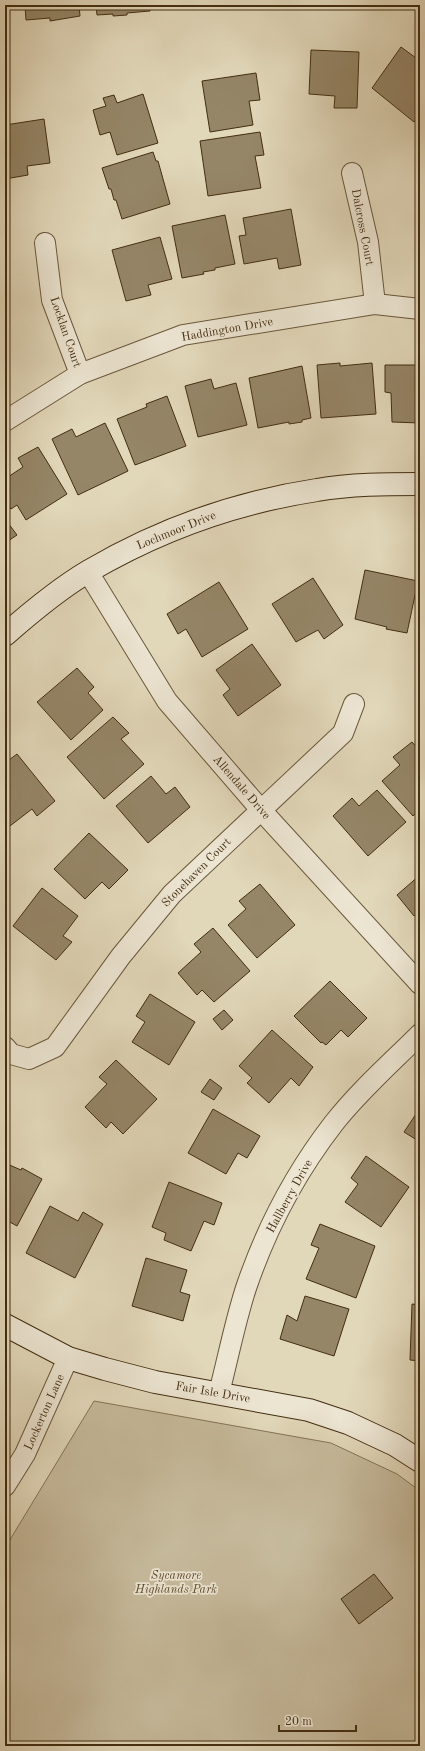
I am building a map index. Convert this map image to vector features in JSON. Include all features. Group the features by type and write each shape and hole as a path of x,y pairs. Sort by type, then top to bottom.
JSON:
{"street":[{"name":"Dalcross Court","path":"352,173 368,242 375,304"},
{"name":"Locklan Court","path":"45,243 52,300 80,374"},
{"name":"Haddington Drive","path":"5,421 80,374 183,335 375,304 420,309"},
{"name":"Lochmoor Drive","path":"5,635 26,617 88,572 134,547 208,516 317,490 368,485 420,484"},
{"name":"Allendale Drive","path":"88,572 167,701 261,810 420,984"},
{"name":"Stonehaven Court","path":"5,1047 11,1054 29,1060 55,1047 121,956 172,894 343,733 354,704"},
{"name":"Hallberry Drive","path":"219,1393 246,1288 267,1235 293,1184 319,1143 335,1122 371,1082 420,1034"},
{"name":"Fair Isle Drive","path":"5,1325 68,1358 155,1382 308,1410 341,1421 395,1445 420,1461"},
{"name":"Lockerton Lane","path":"5,1486 25,1454 68,1358"}],"green space":[{"name":"Sycamore Highlands Park","path":"94,1401 331,1443 397,1474 420,1491 420,1746 5,1746 5,1548"}],"building":[{"path":"25,5 79,5 80,16 50,21 50,18 26,20"},
{"path":"96,5 150,5 150,11 127,13 127,15 97,15"},
{"path":"401,47 420,61 420,114 414,122 372,88"},
{"path":"311,50 359,52 357,108 334,108 335,96 309,94"},
{"path":"256,73 260,100 249,101 253,125 210,132 202,81"},
{"path":"143,94 158,143 117,155 110,132 100,135 93,110 106,106 103,98 114,95 117,103"},
{"path":"44,119 50,163 27,166 28,175 5,179 5,125"},
{"path":"260,132 264,155 255,156 261,188 208,196 200,141"},
{"path":"153,152 156,161 158,161 170,204 122,219 116,200 114,200 111,189 109,189 102,168"},
{"path":"291,209 301,265 279,269 277,258 244,264 239,236 246,235 243,218"},
{"path":"225,215 235,264 215,268 215,270 203,272 204,274 182,278 172,226"},
{"path":"160,237 172,279 148,285 151,295 126,301 112,250"},
{"path":"418,353 420,353 420,423 392,422 391,393 385,392 385,365 418,365"},
{"path":"340,363 340,366 372,363 376,414 321,418 317,365"},
{"path":"302,366 311,418 302,420 302,422 289,424 289,422 258,428 249,378"},
{"path":"211,379 214,389 236,383 247,425 198,437 185,386"},
{"path":"167,396 186,446 135,465 117,419 147,407 146,404"},
{"path":"105,423 128,471 78,495 52,439 72,429 76,437"},
{"path":"38,447 67,494 26,520 17,505 11,509 5,500 5,479 23,467 18,458"},
{"path":"5,519 17,535 5,543"},
{"path":"365,570 418,581 407,633 386,629 387,627 355,619"},
{"path":"313,578 343,625 324,639 318,630 296,642 272,604"},
{"path":"219,582 248,629 202,657 186,629 178,634 167,614"},
{"path":"252,644 281,685 238,716 223,695 230,689 216,670"},
{"path":"77,668 94,687 88,693 103,710 71,740 37,702"},
{"path":"113,717 129,733 121,739 144,764 104,799 67,757"},
{"path":"412,742 420,751 420,809 413,816 382,781 400,765 393,757"},
{"path":"17,754 55,801 37,816 32,809 6,829 5,763"},
{"path":"151,776 166,794 175,787 190,807 148,843 116,806"},
{"path":"377,790 406,822 368,856 333,816 352,798 359,806"},
{"path":"89,833 128,870 109,889 102,882 85,899 54,869"},
{"path":"420,875 420,911 414,916 397,895"},
{"path":"260,884 295,925 257,958 228,925 246,909 239,901"},
{"path":"42,888 78,916 63,936 72,942 56,960 13,926"},
{"path":"213,928 250,971 214,1002 202,990 197,995 178,973 201,952 194,944"},
{"path":"330,981 367,1018 348,1037 341,1030 326,1045 322,1042 321,1043 294,1016"},
{"path":"150,994 195,1022 169,1065 132,1042 145,1022 136,1016"},
{"path":"224,1010 233,1020 222,1030 213,1019"},
{"path":"272,1030 313,1067 299,1086 291,1078 269,1103 247,1083 252,1078 239,1066"},
{"path":"116,1060 157,1099 123,1134 111,1122 106,1128 85,1107 107,1084 99,1077"},
{"path":"210,1079 222,1088 214,1100 201,1092"},
{"path":"420,1108 420,1142 404,1132"},
{"path":"213,1109 260,1136 247,1158 238,1153 226,1174 188,1153"},
{"path":"366,1156 409,1187 381,1227 345,1202 358,1184 351,1178"},
{"path":"5,1163 21,1170 22,1168 42,1179 17,1226 8,1221 7,1223 5,1222"},
{"path":"169,1182 222,1203 214,1225 204,1221 191,1251 164,1240 166,1233 152,1227"},
{"path":"50,1206 78,1221 83,1212 103,1224 75,1278 26,1253"},
{"path":"320,1224 375,1246 356,1298 306,1279 319,1248 311,1245"},
{"path":"146,1258 187,1270 180,1292 190,1295 183,1321 132,1306"},
{"path":"305,1296 349,1309 334,1356 280,1339 287,1315 297,1321"},
{"path":"412,1304 420,1305 420,1361 410,1360"},
{"path":"374,1574 393,1598 359,1624 341,1599"}]}
